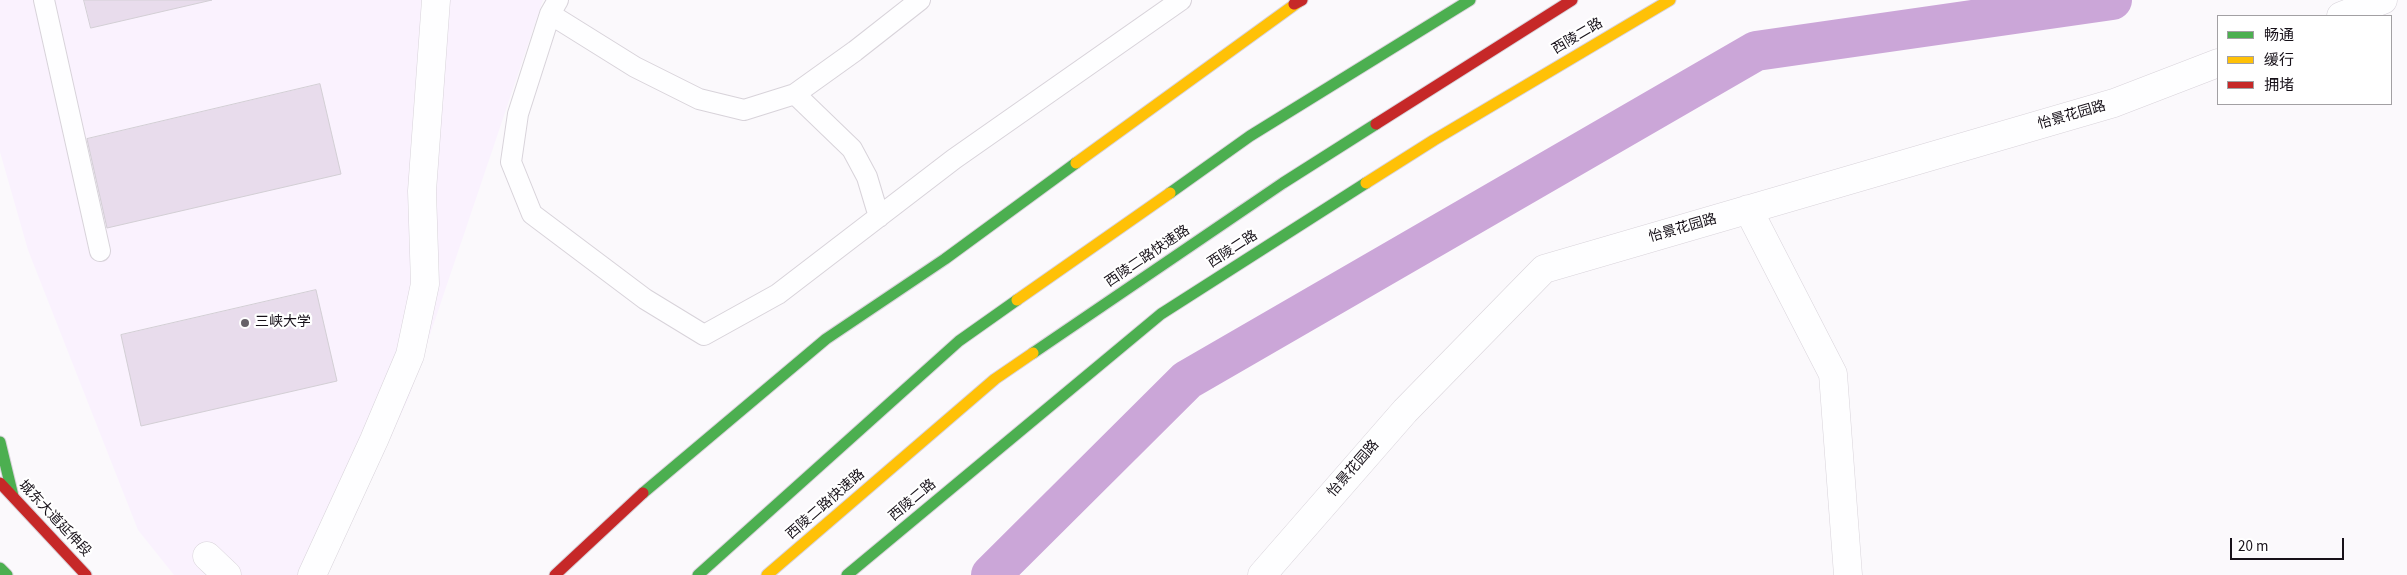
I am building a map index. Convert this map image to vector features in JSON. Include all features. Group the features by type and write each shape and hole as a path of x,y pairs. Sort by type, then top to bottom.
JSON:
{"main road":[{"path":"698,575 959,341 1250,136 1470,0"},
{"name":"西陵二路快速路","path":"767,575 995,379 1283,182 1572,0"},
{"name":"西陵二路","path":"847,575 1161,314 1434,140 1670,0"},
{"path":"555,575 666,472 826,339 946,259 1299,1"},
{"path":"0,442 13,496"},
{"name":"城东大道延伸段","path":"0,483 86,575"},
{"path":"0,568 7,575"}],"street":[{"path":"312,575 374,440 410,355 425,284 422,191 436,0"},
{"path":"2344,15 2383,0"},
{"name":"怡景花园路","path":"1262,575 1405,410 1544,269 2114,103 2217,63"},
{"path":"1748,209 1833,374 1848,575"},
{"path":"207,556 227,575"}],"lane":[{"path":"44,0 100,251"},
{"path":"920,0 855,52 795,94 744,110 699,99 635,67 554,7 518,114 511,162 532,214 646,299 704,335 778,294 954,159 1181,0"},
{"path":"795,94 852,149 867,177 878,217"}],"shaded area":[{"name":"三峡大学","path":"0,0 543,0 409,397 327,575 174,575 138,530 28,250 0,152"}],"building":[{"path":"84,0 212,0 91,28"},
{"path":"320,84 341,174 107,228 87,139"},
{"path":"316,290 337,381 141,426 121,335"}],"waterway":[{"path":"991,575 1187,380 1756,51 2112,0"}],"traffic: fast":[{"path":"1170,193 1250,136 1470,0"},
{"path":"1033,353 1283,183 1376,124"},
{"path":"643,493 826,339 945,259 1076,163"},
{"path":"847,575 1161,314 1366,183"},
{"path":"698,575 959,341 1017,300"},
{"path":"0,442 13,496"},
{"path":"0,568 7,575"}],"traffic: slow":[{"path":"1076,163 1301,0"},
{"path":"1366,183 1434,140 1670,0"},
{"path":"1017,300 1170,193"},
{"path":"767,575 995,379 1033,353"}],"traffic: jam":[{"path":"1294,4 1302,0"},
{"path":"1376,124 1572,0"},
{"path":"0,483 86,575"},
{"path":"555,575 643,493"}],"place":[{"name":"三峡大学","path":"245,323"}]}
